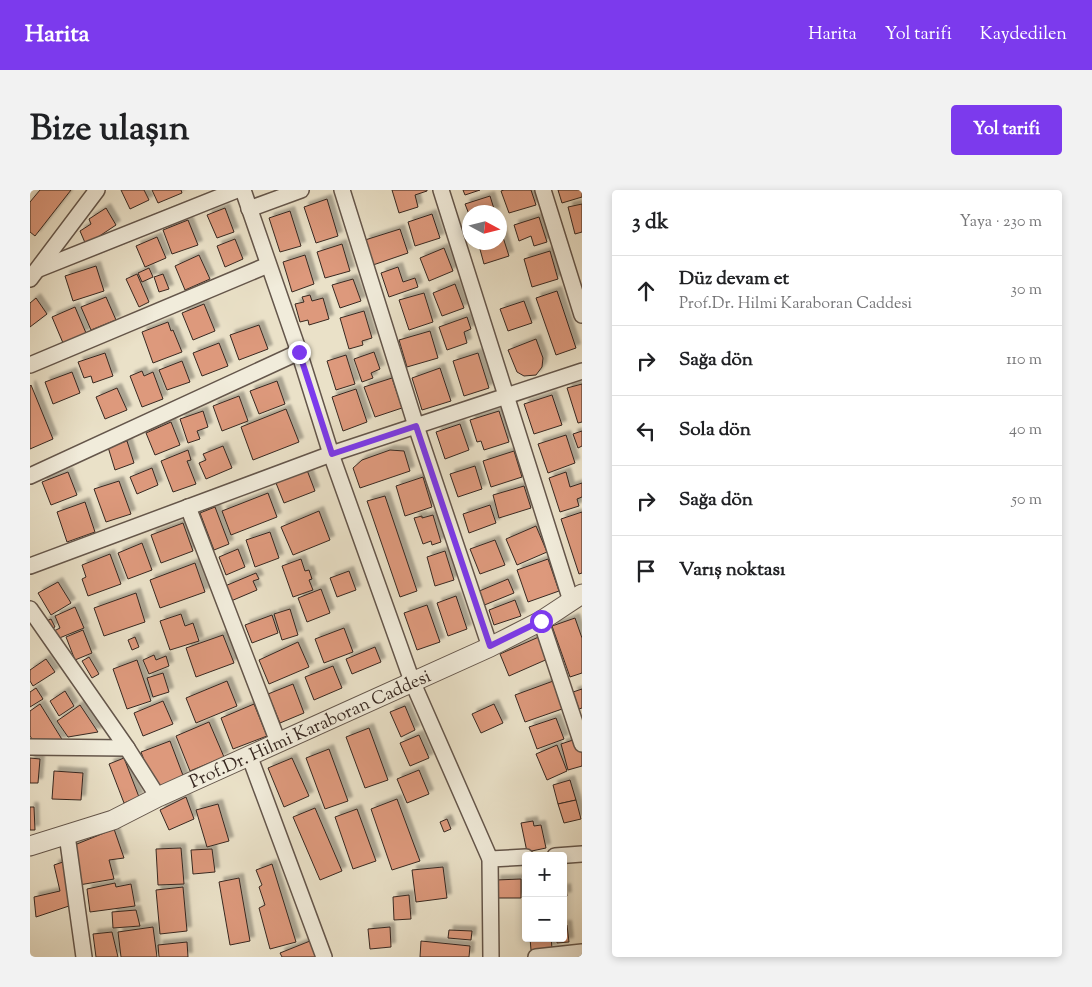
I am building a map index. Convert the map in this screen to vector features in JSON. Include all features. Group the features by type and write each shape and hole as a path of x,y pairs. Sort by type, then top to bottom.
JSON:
{"street":[{"path":"34,274 97,190"},
{"path":"34,274 237,190"},
{"path":"243,190 332,454 412,681 490,859 491,957"},
{"path":"249,209 301,190"},
{"path":"342,190 416,426 490,646"},
{"path":"441,190 507,396 577,598"},
{"path":"543,190 582,315"},
{"path":"30,365 268,265"},
{"path":"30,476 299,352"},
{"path":"30,566 332,454 582,371"},
{"path":"188,508 278,742"},
{"name":"Prof.Dr. Hilmi Karaboran Caddesi","path":"30,846 113,820 249,755 490,646 541,621 577,598"},
{"path":"30,609 127,748 158,797"},
{"path":"541,621 582,744"},
{"path":"30,747 127,748"},
{"path":"249,755 324,957"},
{"path":"67,834 84,957"},
{"path":"567,855 582,854"},
{"path":"490,859 522,857"},
{"path":"536,957 582,952"}],"building":[{"path":"40,190 71,190 35,236 30,232 30,202"},
{"path":"121,190 144,190 149,200 130,209"},
{"path":"152,190 181,190 182,193 158,203"},
{"path":"392,190 427,191 415,195 418,207 399,213"},
{"path":"463,190 480,190 465,195"},
{"path":"531,190 536,205 509,213 501,191"},
{"path":"558,190 582,190 582,197 562,203"},
{"path":"490,196 493,205 465,205"},
{"path":"327,199 338,236 316,243 304,207"},
{"path":"582,204 582,232 575,234 568,207"},
{"path":"106,208 116,225 86,245 80,231 91,224 89,219"},
{"path":"225,208 234,232 217,238 207,215"},
{"path":"290,211 301,246 280,252 269,218"},
{"path":"432,214 440,238 415,246 408,222"},
{"path":"539,217 547,242 534,246 531,236 519,241 514,225"},
{"path":"188,220 198,245 172,254 163,230"},
{"path":"400,229 408,253 373,265 365,240"},
{"path":"157,237 166,258 145,267 136,246"},
{"path":"235,239 243,259 225,267 217,246"},
{"path":"342,244 350,271 325,278 317,252"},
{"path":"444,248 453,271 429,281 420,258"},
{"path":"480,250 507,250 509,256 484,264"},
{"path":"550,251 558,279 532,287 524,259"},
{"path":"199,255 210,279 185,290 175,266"},
{"path":"305,255 314,284 292,292 283,262"},
{"path":"96,266 104,291 73,301 65,276"},
{"path":"398,267 403,282 415,278 418,287 389,297 381,273"},
{"path":"149,268 153,277 142,282 138,273"},
{"path":"137,274 149,302 139,307 126,279"},
{"path":"163,274 169,289 159,292 154,277"},
{"path":"353,279 361,301 340,308 332,285"},
{"path":"455,284 464,308 442,316 433,293"},
{"path":"557,291 576,348 556,355 536,298"},
{"path":"424,293 433,322 409,330 399,300"},
{"path":"310,295 312,301 323,298 329,319 309,325 308,320 300,322 295,304 304,302 302,297"},
{"path":"106,297 116,320 91,330 81,307"},
{"path":"36,298 47,314 30,327 30,303"},
{"path":"524,301 532,323 508,331 500,309"},
{"path":"204,304 215,331 193,340 182,313"},
{"path":"75,307 86,333 63,343 52,317"},
{"path":"364,311 372,338 362,341 363,345 349,349 340,318"},
{"path":"467,317 471,329 464,332 467,343 447,350 439,327"},
{"path":"168,322 182,352 153,363 142,332"},
{"path":"259,325 268,349 239,360 230,335"},
{"path":"430,331 438,358 407,367 399,340"},
{"path":"536,339 543,358 542,367 536,375 524,376 517,372 508,350"},
{"path":"219,343 228,366 202,376 193,353"},
{"path":"374,352 380,369 371,373 373,378 362,382 354,359"},
{"path":"105,353 113,376 93,383 91,376 84,378 78,362"},
{"path":"478,353 489,388 464,396 453,361"},
{"path":"346,355 355,384 336,390 327,361"},
{"path":"182,361 190,382 167,390 159,370"},
{"path":"440,368 451,401 422,410 412,378"},
{"path":"142,371 144,376 153,372 163,399 142,407 130,376"},
{"path":"72,372 80,393 53,404 45,382"},
{"path":"392,378 402,408 375,417 364,387"},
{"path":"277,381 285,404 259,414 250,391"},
{"path":"582,384 582,422 578,423 567,388"},
{"path":"30,386 53,439 30,449"},
{"path":"117,388 127,410 105,419 96,397"},
{"path":"356,389 367,422 343,431 332,397"},
{"path":"552,395 562,425 534,434 524,404"},
{"path":"239,396 248,421 222,431 213,406"},
{"path":"286,409 299,442 253,460 241,427"},
{"path":"203,411 208,427 197,431 200,439 188,443 180,419"},
{"path":"499,411 509,442 484,450 481,441 477,442 470,420"},
{"path":"171,422 180,445 155,455 146,433"},
{"path":"460,424 469,450 445,459 436,432"},
{"path":"582,431 582,446 578,448 573,434"},
{"path":"566,435 575,463 548,473 538,444"},
{"path":"127,441 134,463 115,470 108,447"},
{"path":"223,446 232,468 206,479 199,463 206,460 203,454"},
{"path":"188,450 191,460 187,461 196,484 173,492 161,461"},
{"path":"390,450 404,451 410,471 360,488 353,468 362,460"},
{"path":"514,451 522,477 491,487 483,461"},
{"path":"475,466 482,489 458,497 450,474"},
{"path":"152,468 158,485 137,494 130,477"},
{"path":"307,470 315,491 284,503 276,483"},
{"path":"68,472 77,495 51,505 42,482"},
{"path":"566,472 570,487 582,483 582,497 577,499 579,506 560,512 549,478"},
{"path":"423,477 432,507 405,516 396,486"},
{"path":"119,481 131,514 106,522 94,489"},
{"path":"524,486 531,508 499,518 493,495"},
{"path":"268,493 277,517 231,535 222,511"},
{"path":"385,496 417,591 400,597 367,501"},
{"path":"85,502 95,532 67,542 57,512"},
{"path":"490,505 496,523 469,533 463,514"},
{"path":"215,507 229,544 214,550 200,513"},
{"path":"319,511 330,540 293,555 281,527"},
{"path":"582,512 582,573 579,574 561,519"},
{"path":"433,515 441,542 432,545 431,541 423,544 414,518"},
{"path":"183,523 193,551 161,563 151,535"},
{"path":"536,526 547,552 517,565 506,539"},
{"path":"270,532 279,558 255,567 246,540"},
{"path":"495,540 505,565 480,574 470,549"},
{"path":"142,543 152,570 128,579 118,553"},
{"path":"238,549 245,567 226,575 219,557"},
{"path":"445,551 454,580 435,586 427,557"},
{"path":"110,554 121,584 88,596 82,579 86,577 82,565"},
{"path":"301,559 305,571 309,570 312,579 309,580 313,590 293,597 282,566"},
{"path":"548,559 559,591 528,602 517,570"},
{"path":"195,563 205,592 160,608 150,580"},
{"path":"349,571 356,590 337,597 330,578"},
{"path":"256,573 259,579 253,581 257,590 231,601 225,586"},
{"path":"508,579 514,593 482,606 477,592"},
{"path":"58,582 71,603 51,615 38,593"},
{"path":"321,589 330,613 307,622 298,598"},
{"path":"136,593 145,622 104,636 94,608"},
{"path":"456,596 467,629 448,636 437,603"},
{"path":"515,600 521,616 494,625 489,610"},
{"path":"427,605 440,642 417,650 404,613"},
{"path":"75,607 84,628 57,639 54,631 60,628 55,616"},
{"path":"290,609 298,635 282,640 274,614"},
{"path":"181,614 185,626 193,623 199,641 170,650 160,621"},
{"path":"272,615 278,633 252,643 245,625"},
{"path":"575,618 582,638 582,673 570,677 552,626"},
{"path":"51,619 55,627 49,630 44,622"},
{"path":"344,628 353,652 324,663 315,639"},
{"path":"83,630 92,653 75,660 66,637"},
{"path":"223,635 234,663 196,677 186,648"},
{"path":"541,636 550,658 509,676 500,654"},
{"path":"135,637 139,647 132,650 128,640"},
{"path":"298,642 309,667 269,684 259,660"},
{"path":"375,647 381,662 352,674 346,659"},
{"path":"154,655 156,660 166,656 169,666 149,674 143,660"},
{"path":"89,657 99,674 92,678 82,661"},
{"path":"46,659 55,672 33,686 30,681 30,670"},
{"path":"137,660 151,701 127,709 113,669"},
{"path":"333,666 342,688 314,700 305,677"},
{"path":"163,673 169,692 153,697 147,678"},
{"path":"556,680 565,708 525,722 515,695"},
{"path":"227,681 237,706 196,723 186,698"},
{"path":"293,684 304,713 280,723 268,694"},
{"path":"36,688 43,699 30,707 30,692"},
{"path":"582,689 582,708 579,709 573,692"},
{"path":"65,691 74,706 59,716 50,701"},
{"path":"163,701 173,724 143,736 134,713"},
{"path":"40,704 63,741 36,745 30,736 30,711"},
{"path":"254,704 267,736 233,749 221,718"},
{"path":"494,704 503,723 481,733 472,714"},
{"path":"80,705 98,732 68,737 57,721"},
{"path":"405,706 415,730 401,737 390,712"},
{"path":"556,718 564,739 537,749 529,727"},
{"path":"209,722 224,757 190,771 176,736"},
{"path":"369,728 388,780 365,788 346,737"},
{"path":"419,735 429,758 410,766 400,743"},
{"path":"579,738 582,748 582,766 568,770 561,744"},
{"path":"170,741 184,778 155,789 141,752"},
{"path":"557,745 567,771 547,780 536,754"},
{"path":"329,749 348,801 325,809 306,758"},
{"path":"30,758 40,759 38,783 30,783"},
{"path":"124,758 139,797 124,803 109,764"},
{"path":"292,758 309,796 284,807 268,768"},
{"path":"419,770 429,794 407,803 397,779"},
{"path":"54,771 83,773 81,800 52,799"},
{"path":"570,780 576,800 558,804 553,785"},
{"path":"186,797 194,819 169,830 160,810"},
{"path":"397,799 420,861 392,870 371,809"},
{"path":"576,800 581,819 564,823 558,804"},
{"path":"218,804 229,841 207,847 196,810"},
{"path":"30,807 34,807 35,830 30,830"},
{"path":"315,808 342,871 320,880 293,817"},
{"path":"357,809 376,861 353,869 335,817"},
{"path":"447,819 451,829 444,832 440,822"},
{"path":"533,821 534,826 541,825 546,848 527,852 521,823"},
{"path":"114,829 124,858 109,860 114,879 79,885 72,846"},
{"path":"181,848 184,884 158,885 156,849"},
{"path":"212,849 215,872 193,874 191,850"},
{"path":"63,862 72,905 36,917 34,897 60,891 54,865"},
{"path":"272,864 296,942 270,949 259,908 265,905 259,887 262,885 256,870"},
{"path":"443,867 447,898 416,902 412,870"},
{"path":"239,878 250,941 230,945 219,882"},
{"path":"521,879 521,898 496,898 496,880"},
{"path":"115,883 116,887 131,884 135,906 90,912 87,889"},
{"path":"183,887 187,931 160,934 156,890"},
{"path":"409,895 411,919 394,920 393,897"},
{"path":"136,910 140,926 113,928 112,912"},
{"path":"567,925 569,942 557,943 567,942"},
{"path":"153,927 157,957 121,957 118,932"},
{"path":"390,927 391,947 370,949 368,929"},
{"path":"449,930 472,931 471,940 448,938"},
{"path":"112,932 118,957 96,957 93,934"},
{"path":"310,941 316,957 282,957 280,953"},
{"path":"421,941 470,946 469,957 420,957"},
{"path":"187,942 188,957 159,957 158,945"},
{"path":"530,942 551,942 552,948 531,950"}],"route":[{"path":"299,352 332,454 416,426 490,646 541,621"}]}
